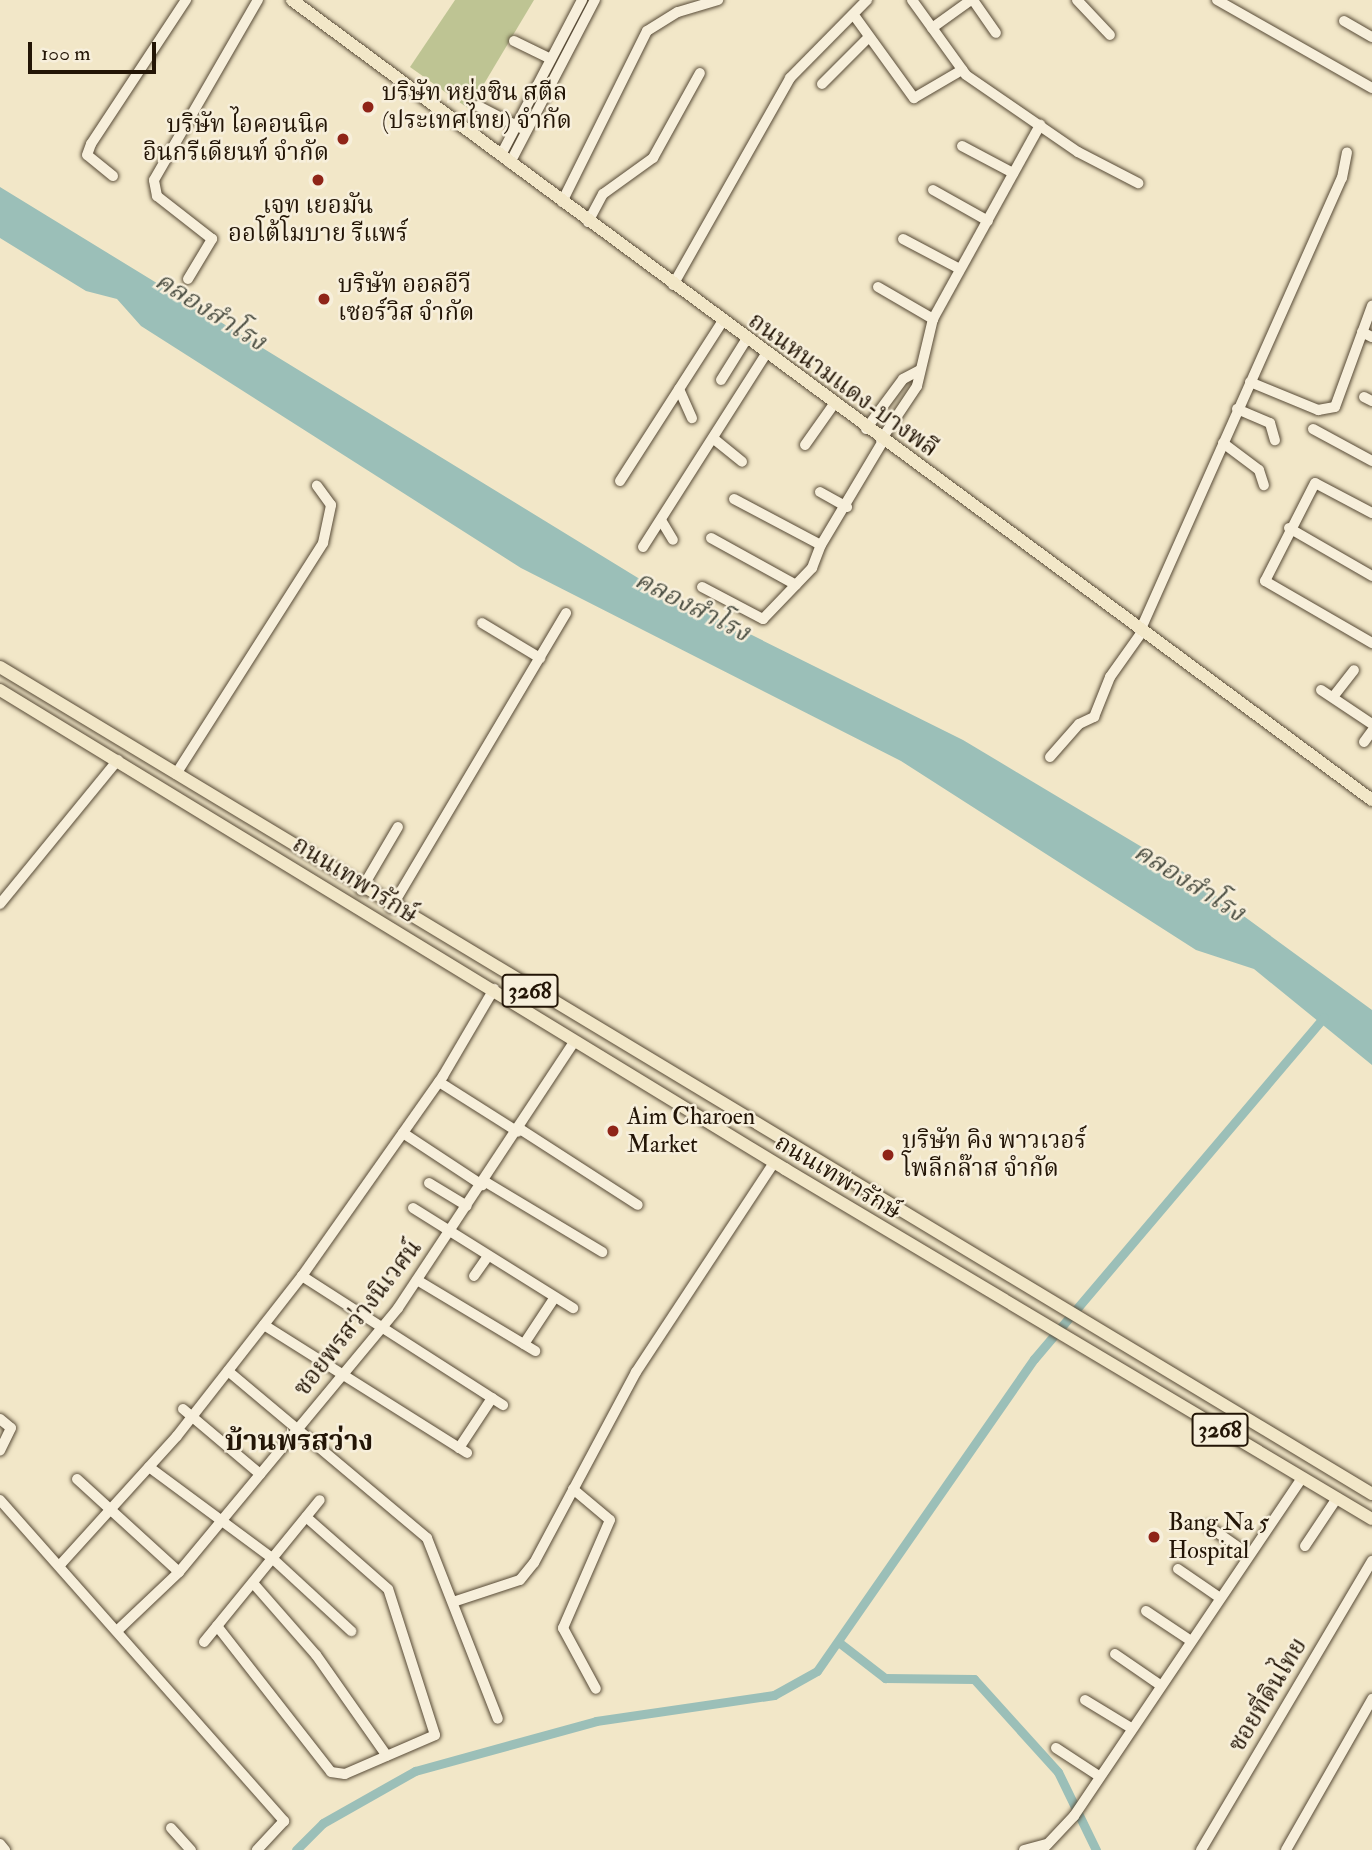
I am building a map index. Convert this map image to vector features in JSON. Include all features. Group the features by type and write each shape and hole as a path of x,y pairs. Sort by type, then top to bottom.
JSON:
{"main road":[{"name":"ถนนหนามแดง-บางพลี","path":"292,0 866,429 1372,800"},
{"name":"ถนนเทพารักษ์","path":"0,667 390,908 1078,1322 1372,1494"},
{"name":"ถนนเทพารักษ์","path":"0,690 494,989 575,1042 774,1163 1372,1519"}],"street":[{"path":"113,176 87,155 91,145 186,0"},
{"path":"188,279 212,239 157,196 154,180 258,0"},
{"path":"506,159 582,0"},
{"path":"521,129 596,0"},
{"path":"562,202 647,31 678,12 718,0"},
{"path":"673,285 790,78 867,0"},
{"path":"912,0 962,70 1040,125 1138,183"},
{"path":"932,29 972,0 996,33"},
{"path":"1077,0 1110,35"},
{"path":"1217,0 1372,88"},
{"path":"856,18 914,98 962,70"},
{"path":"1344,21 1372,37"},
{"path":"822,84 869,37"},
{"path":"514,41 551,60"},
{"path":"588,222 603,194 653,158 700,73"},
{"path":"478,106 521,129"},
{"path":"702,587 763,619 796,585 847,507 882,440 917,386 933,319 1040,125"},
{"path":"962,146 1013,173"},
{"path":"1051,757 1079,724 1094,717 1110,677 1141,631 1237,409 1342,178 1347,152"},
{"path":"933,190 988,221"},
{"path":"903,239 960,269"},
{"path":"878,287 933,319"},
{"path":"1250,382 1328,411 1339,399 1367,335 1372,306"},
{"path":"620,481 722,322"},
{"path":"721,380 746,340"},
{"path":"643,547 766,354"},
{"path":"866,429 903,379 920,370"},
{"path":"679,389 692,418"},
{"path":"804,445 834,404"},
{"path":"1237,409 1270,423 1275,440"},
{"path":"1314,429 1372,461"},
{"path":"713,439 742,462"},
{"path":"1223,443 1259,470 1264,485"},
{"path":"1372,513 1315,484 1289,528 1267,586 1372,643"},
{"path":"176,774 323,543 331,505 317,486"},
{"path":"820,492 847,507"},
{"path":"734,499 821,545"},
{"path":"661,520 673,540"},
{"path":"1289,528 1372,576"},
{"path":"711,538 796,585"},
{"path":"390,908 566,614"},
{"path":"482,623 540,658"},
{"path":"1333,698 1354,670"},
{"path":"1321,690 1372,724"},
{"path":"1364,742 1372,732"},
{"path":"0,904 118,760"},
{"path":"361,890 398,827"},
{"path":"60,1565 191,1418 302,1276 439,1082 494,989"},
{"name":"ซอยพรสว่างนิเวศน์","path":"119,1629 179,1573 381,1328 519,1130 575,1042"},
{"path":"439,1082 638,1205"},
{"path":"403,1133 602,1252"},
{"path":"456,1601 520,1580 679,1302 774,1163"},
{"path":"429,1184 467,1206"},
{"path":"413,1208 449,1233 573,1308"},
{"path":"474,1276 488,1256"},
{"path":"302,1276 503,1405"},
{"path":"417,1280 535,1351"},
{"path":"524,1344 555,1297"},
{"path":"264,1325 463,1451 492,1398"},
{"path":"228,1371 427,1538 456,1601 498,1719"},
{"path":"183,1409 260,1474"},
{"path":"0,1419 11,1428 0,1451"},
{"path":"149,1467 272,1559 351,1631"},
{"path":"1024,1850 1045,1847 1100,1776 1302,1478"},
{"path":"77,1479 179,1573"},
{"path":"573,1489 610,1520 563,1628 596,1689"},
{"path":"1305,1546 1337,1498"},
{"path":"0,1500 119,1629 284,1821 257,1850"},
{"path":"204,1642 320,1500"},
{"path":"217,1626 331,1772 345,1774 431,1740 431,1716 388,1589 306,1517"},
{"path":"1208,1526 1248,1554"},
{"name":"ซอยที่ดินไทย","path":"1200,1850 1372,1561"},
{"path":"1178,1569 1220,1598"},
{"path":"253,1583 316,1655 387,1756"},
{"path":"1146,1611 1191,1641"},
{"path":"1115,1654 1160,1685"},
{"path":"1286,1850 1372,1699"},
{"path":"1085,1700 1130,1728"},
{"path":"1056,1748 1100,1776"},
{"path":"170,1828 191,1850"},
{"path":"0,1844 5,1850"}],"green space":[{"path":"455,0 534,0 469,109 410,67"}],"water":[{"name":"คลองสำโรง","path":"0,187 643,581 963,740 1182,871 1372,1010 1372,1065 1254,969 1196,950 901,761 521,568 141,326 117,299 86,291 0,238"}],"waterway":[{"path":"296,1850 323,1823 415,1771 596,1721 774,1695 817,1671 1034,1359 1324,1017"},
{"path":"841,1644 885,1678 974,1679 1058,1772 1096,1850"}],"place":[{"name":"บริษัท หย่งซิน สตีล (ประเทศไทย) จํากัด","path":"368,107"},
{"name":"บริษัท ไอคอนนิค อินกรีเดียนท์ จำกัด","path":"343,139"},
{"name":"เจท เยอมัน ออโต้โมบาย รีแพร์","path":"318,180"},
{"name":"บริษัท ออลอีวี เซอร์วิส จำกัด","path":"324,299"},
{"name":"Aim Charoen Market","path":"613,1131"},
{"name":"บริษัท คิง พาวเวอร์ โพลีกล๊าส จำกัด","path":"888,1155"},
{"name":"Bang Na 5 Hospital","path":"1154,1537"}],"district":[{"name":"บ้านพรสว่าง","path":"299,1442"}]}
